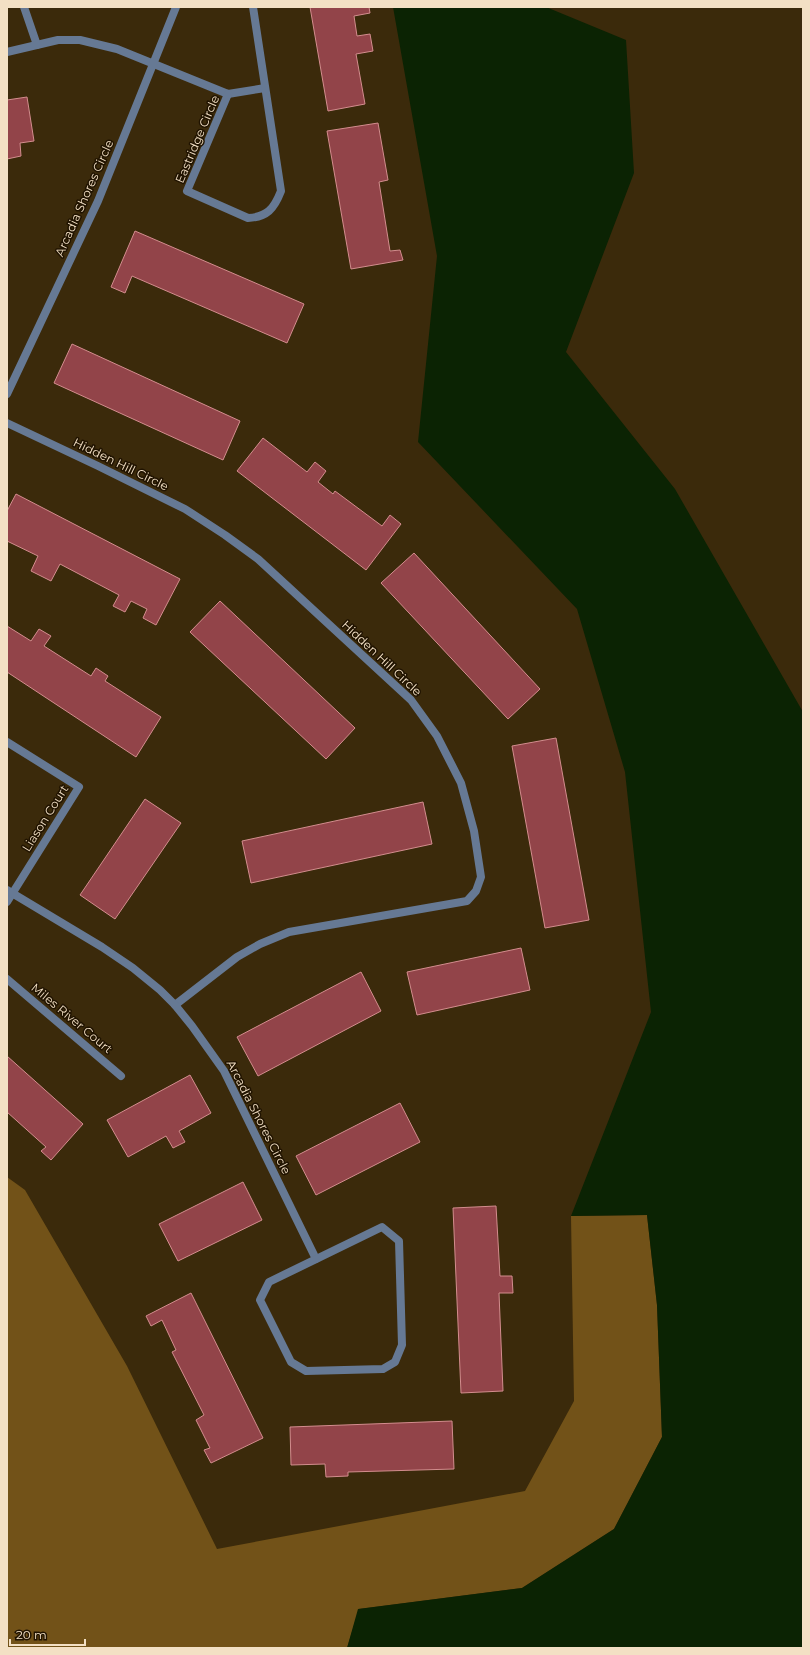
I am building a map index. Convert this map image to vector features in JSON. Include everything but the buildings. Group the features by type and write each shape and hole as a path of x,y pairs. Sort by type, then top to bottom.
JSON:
{"street":[{"path":"24,7 37,45"},
{"name":"Arcadia Shores Circle","path":"7,394 98,201 176,7"},
{"name":"Eastridge Circle","path":"228,94 187,191 248,218 258,217 269,212 276,203 281,191 253,7"},
{"name":"Eastridge Circle","path":"7,52 58,40 80,40 117,49 228,94 265,88"},
{"name":"Hidden Hill Circle","path":"7,423 98,466 185,510 225,535 258,559 411,700 437,736 461,783 474,831 481,877 476,891 467,901 289,932 260,944 237,957 175,1005"},
{"name":"Liason Court","path":"7,742 79,787 10,892"},
{"path":"7,902 10,892"},
{"name":"Arcadia Shores Circle","path":"10,892 102,947 133,968 160,990 175,1005 224,1071 316,1259"},
{"name":"Miles River Court","path":"7,979 121,1076"},
{"path":"382,1227 399,1241 402,1345 395,1362 383,1369 306,1370 291,1362 260,1300 269,1282 316,1259 382,1227"}],"shaded area":[{"path":"393,7 546,7 626,40 634,173 566,352 675,489 803,712 803,1648 347,1648 358,1609 522,1588 614,1529 662,1437 657,1305 647,1215 571,1216 651,1012 625,772 577,609 418,442 437,256"},
{"path":"7,1177 25,1190 127,1366 217,1549 525,1491 574,1401 571,1216 647,1215 657,1305 662,1437 614,1529 522,1588 359,1609 347,1648 7,1648"}]}
